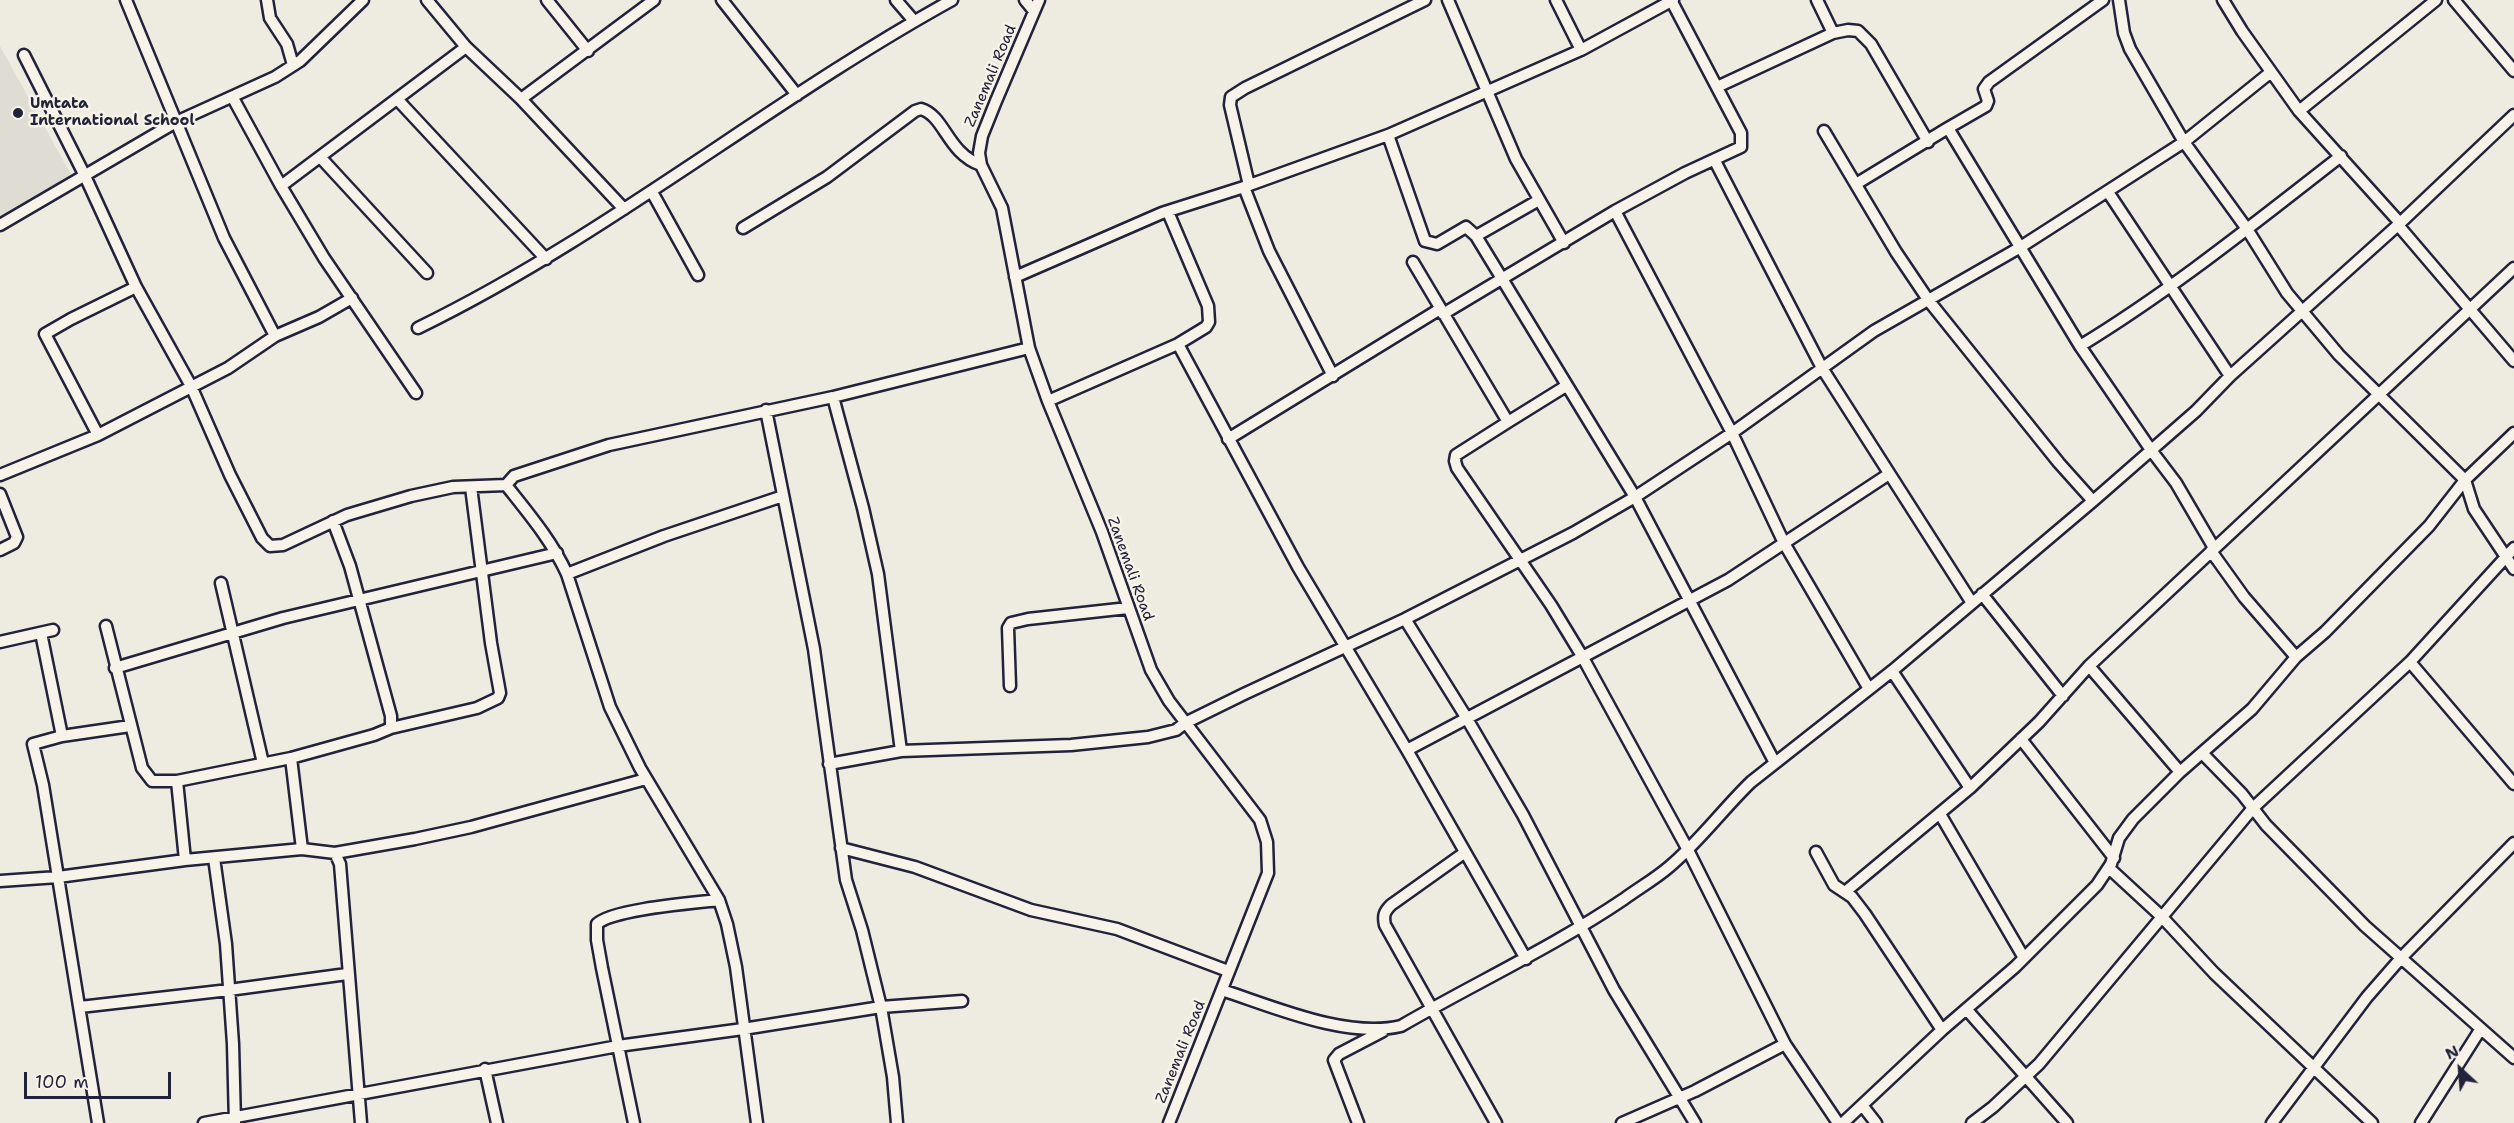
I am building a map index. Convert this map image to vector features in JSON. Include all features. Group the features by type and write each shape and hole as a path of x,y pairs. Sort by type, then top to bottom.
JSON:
{"street":[{"path":"126,0 224,238 275,336"},
{"path":"267,0 270,18 287,44 293,65"},
{"path":"0,225 176,122 233,98 293,65 363,0"},
{"path":"547,0 588,51"},
{"path":"521,99 654,0"},
{"path":"722,0 797,95"},
{"path":"896,0 914,21"},
{"path":"418,328 546,259 652,192 797,95 914,21 952,0"},
{"path":"1025,0 1034,11"},
{"name":"Zanemali Road","path":"1039,0 982,136 979,153 981,165 1002,208 1029,348 1048,401 1102,532 1151,670 1169,701 1260,820 1267,842 1268,873 1169,1123"},
{"path":"1334,376 1269,251 1247,186 1230,105 1231,97 1425,0"},
{"path":"1448,0 1489,91 1516,159 1564,243"},
{"path":"1556,0 1581,50"},
{"path":"1015,277 1168,212 1388,135 1581,50 1672,0 1741,133 1742,143 1737,150 1685,173 1615,211 1564,243 1441,311 1228,439"},
{"path":"1817,0 1833,33"},
{"path":"1856,184 1986,106 1988,101 1984,89 1989,82 2103,0"},
{"path":"2120,0 2124,33 2130,49 2184,142 2247,229 2287,293 2379,396 2465,480 2475,509 2514,569"},
{"path":"2223,0 2299,111 2341,156 2514,361"},
{"path":"2454,0 2514,71"},
{"path":"432,1 466,47 521,99 624,209"},
{"path":"2299,111 2433,1"},
{"path":"1717,87 1833,33 1858,31 1865,35 1928,142"},
{"path":"281,186 466,47"},
{"path":"24,55 85,176 136,287 191,386 230,474 266,543 270,546 283,545 317,531 333,521 411,496 453,487 506,485 514,476 609,445 832,396 1029,348"},
{"path":"829,764 901,751 1071,745 1163,734 1176,730 1185,723 1405,619 1521,560 1635,497 1732,433 1874,331 2019,248 2184,142 2271,72"},
{"path":"233,98 324,258 416,393"},
{"path":"397,99 546,259"},
{"path":"743,228 827,177 915,111 921,109 935,118 968,161 981,165"},
{"path":"1358,1123 1334,1060 1339,1054 1384,1030 1401,1026 1526,959 1581,927 1667,869 1688,850 1730,802 1775,763 1892,671 2196,411 2230,376 2399,224 2514,115"},
{"path":"1948,128 2080,346 2176,483 2212,550 2244,597 2296,657"},
{"path":"1824,131 1896,252 1929,301 2052,455 2093,501"},
{"path":"1388,135 1425,241 1437,244 1467,227 1476,236 1635,497 1775,763"},
{"path":"2080,346 2132,315 2341,156"},
{"path":"321,158 427,273"},
{"path":"1715,160 1822,368 1972,603"},
{"path":"652,192 699,275"},
{"path":"2108,192 2230,376"},
{"path":"1476,236 1539,200"},
{"path":"1615,211 1732,433 1784,543 1869,689"},
{"path":"1048,401 1178,344 1206,327 1209,315 1208,306 1168,212"},
{"path":"1413,262 1508,422"},
{"path":"1845,892 1970,788 2063,696 2089,666 2514,268"},
{"path":"98,435 45,334 136,287"},
{"path":"0,476 98,435 228,368 275,336 319,317 352,298"},
{"path":"1178,344 1298,567 1407,750 1526,959"},
{"path":"1566,386 1456,455 1455,462 1582,656 1688,850 1785,1044 1838,1123"},
{"path":"832,396 863,508 878,574 901,751"},
{"path":"766,410 814,649 846,880 862,930 881,1007 893,1077 897,1123"},
{"path":"1843,1123 1942,1030 2024,958 2097,885 2112,863 2119,838 2133,819 2180,772 2252,709 2296,657 2325,632 2429,526 2465,480 2514,433"},
{"path":"1407,750 1736,575 1889,474"},
{"path":"506,485 549,539 557,553 567,574 610,707 646,779 719,900 727,924 736,967 757,1123"},
{"path":"106,626 130,726 146,776 152,781 177,781 291,758 374,735 391,728 477,708 498,698 500,693 491,643 471,487"},
{"path":"0,495 17,537 14,543 0,550"},
{"path":"567,574 664,536 783,496"},
{"path":"333,521 350,566 391,716 391,728"},
{"path":"1972,1123 2026,1078 2253,808 2410,662 2514,548"},
{"path":"115,668 233,632 323,608 360,602 557,553"},
{"path":"221,583 263,763"},
{"path":"1982,594 2063,696"},
{"path":"1010,686 1008,628 1011,623 1128,608"},
{"path":"1405,619 1523,815 1614,990 1695,1123"},
{"path":"0,642 53,630"},
{"path":"41,633 62,736"},
{"path":"2410,662 2514,784"},
{"path":"2089,666 2180,772"},
{"path":"1892,671 1970,788"},
{"path":"98,1123 43,785 33,744 62,736 130,726"},
{"path":"2021,739 2112,863 2214,974 2372,1123"},
{"path":"2203,754 2242,794 2266,825 2365,926 2514,1058"},
{"path":"291,758 302,849"},
{"path":"0,881 58,877 185,860 302,849 335,853 415,839 471,826 646,779"},
{"path":"177,781 185,860"},
{"path":"1940,814 2024,958"},
{"path":"2272,1123 2367,997 2401,958 2514,843"},
{"path":"841,848 915,867 1031,910 1117,929 1228,971"},
{"path":"1816,852 1834,885 1845,892 1865,914 1942,1030"},
{"path":"335,853 340,864 347,974 361,1123"},
{"path":"1464,853 1391,905 1383,917 1385,925 1496,1123"},
{"path":"214,858 226,944 235,1120"},
{"path":"634,1123 597,940 597,924 602,919 619,914 719,900"},
{"path":"80,1007 347,974"},
{"path":"1222,990 1349,1029 1384,1030"},
{"path":"204,1123 235,1120 357,1093 618,1046 881,1007 962,1001"},
{"path":"1966,1010 2067,1123"},
{"path":"2421,1123 2480,1030"},
{"path":"1622,1123 1681,1097 1785,1044"},
{"path":"485,1069 497,1123"},
{"path":"1862,1105 1876,1123"}],"shaded area":[{"name":"Umtata International School","path":"0,46 74,180 0,220"}],"place":[{"name":"Umtata International School","path":"18,113"}]}
